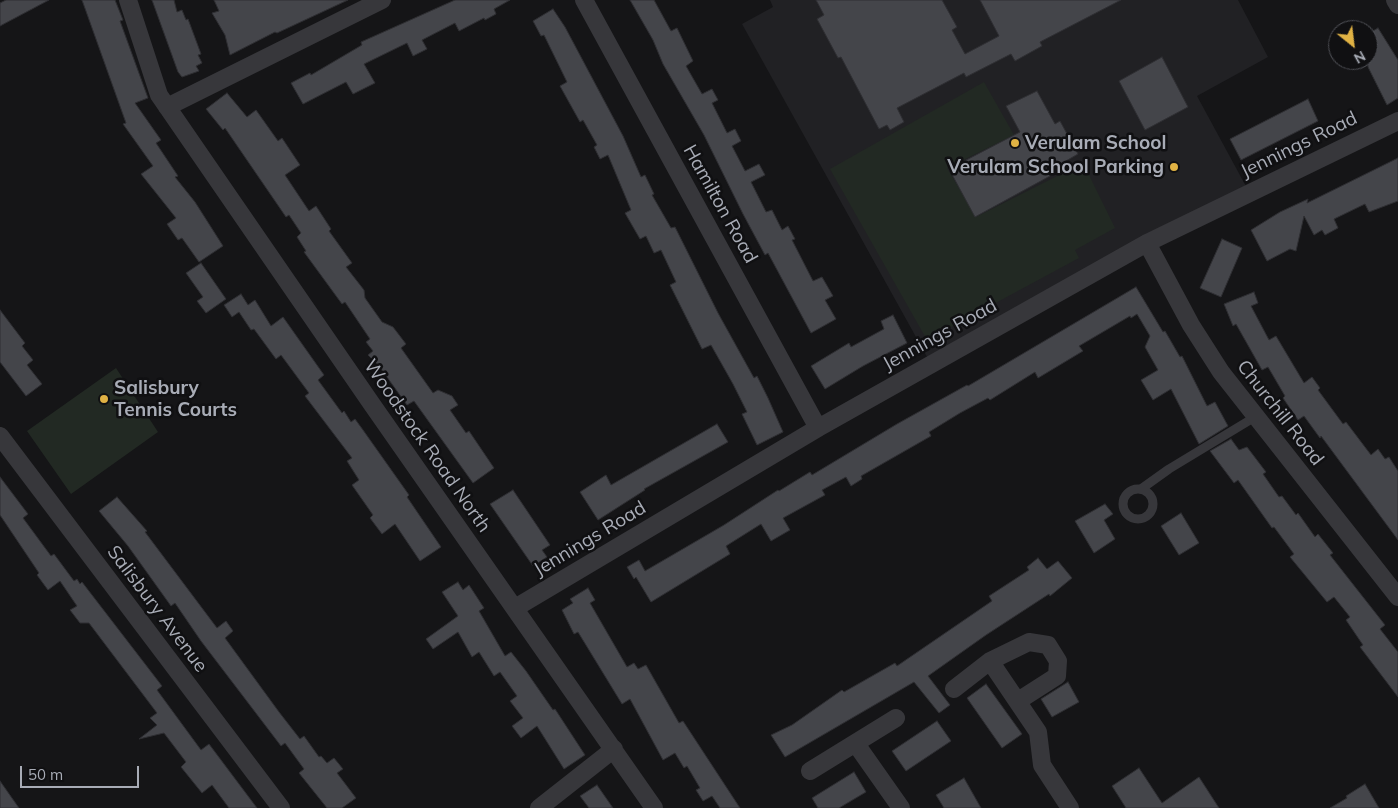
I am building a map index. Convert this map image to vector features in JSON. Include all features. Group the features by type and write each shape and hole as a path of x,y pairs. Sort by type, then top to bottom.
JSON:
{"street":[{"name":"Woodstock Road North","path":"128,0 159,95 654,808"},
{"path":"167,107 382,0"},
{"name":"Hamilton Road","path":"584,0 818,428"},
{"path":"1395,0 1398,5"},
{"name":"Jennings Road","path":"515,608 818,428 1147,243 1398,121"},
{"name":"Churchill Road","path":"1147,243 1190,325 1221,372 1398,597"},
{"name":"Salisbury Avenue","path":"0,436 281,808"},
{"path":"954,689 990,662 1029,642 1048,645 1058,661 1056,676 1018,701"},
{"path":"990,662 1038,732 1042,766 1070,808"},
{"path":"810,771 896,718"},
{"path":"856,744 901,808"},
{"path":"539,808 614,749"}],"lane":[{"path":"1140,489 1255,417"}],"shaded area":[{"name":"Verulam School","path":"770,0 1238,0 1268,57 1197,96 1248,190 931,364 742,24 773,7"},
{"path":"984,82 1014,135 947,168 976,217 1073,168 1089,175 1115,228 1075,250 1079,258 927,340 830,169"},
{"name":"Salisbury Tennis Courts","path":"116,368 158,432 71,494 27,431"}],"building":[{"path":"6,0 49,0 0,26 0,3"},
{"path":"82,0 115,0 123,20 120,21 148,98 135,103 161,140 156,143 178,176 175,177 195,202 223,246 199,262 182,238 178,240 167,224 176,218 141,174 153,166 123,124 126,123"},
{"path":"152,0 174,0 177,12 182,10 186,20 188,19 201,54 198,55 202,63 196,66 199,71 182,77 178,72"},
{"path":"214,0 348,0 277,33 275,32 230,55 225,35 212,13 219,11"},
{"path":"455,0 510,0 494,9 496,14 485,20 484,18 459,31 455,23 422,40 427,49 413,56 407,43 364,64 375,83 353,94 346,82 303,104 291,83 310,73 311,75 362,45 361,42"},
{"path":"630,0 654,0 671,31 677,28 693,61 686,66 702,94 712,89 718,100 712,103 727,133 735,129 741,141 732,146 745,171 759,164 765,175 751,182 766,212 772,210 782,230 788,226 795,239 792,240 813,281 822,277 833,296 825,300 836,319 811,333 768,253 765,255 704,135 663,64 653,40"},
{"path":"816,0 942,0 957,27 952,30 965,54 999,36 980,0 1121,0 1040,42 1042,46 1015,61 1011,54 966,77 964,73 897,108 904,122 890,130 887,125 879,129 841,57 838,58 817,19 824,15"},
{"path":"553,9 565,27 623,136 641,177 645,175 654,194 652,195 671,228 675,227 718,313 754,378 757,376 783,432 757,445 742,414 747,412 733,384 711,345 702,349 670,285 676,282 661,250 654,253 646,236 640,239 625,213 631,210 608,155 600,159 594,147 597,145 583,120 580,122 560,86 567,82 544,35 541,36 533,21"},
{"path":"1378,28 1398,60 1398,98 1387,105 1370,70 1378,70"},
{"path":"1162,57 1188,107 1145,130 1119,81"},
{"path":"1037,91 1055,124 1060,121 1078,154 1047,172 1050,176 975,217 949,169 1020,132 1006,106"},
{"path":"227,93 247,117 256,110 278,141 282,138 300,165 285,175 309,211 316,206 331,229 329,231 352,263 346,267 364,290 365,298 382,322 393,327 406,344 401,348 433,393 438,390 452,396 458,405 450,410 466,433 469,431 494,468 473,483 414,401 407,405 379,366 368,355 373,351 366,342 370,339 345,302 342,304 304,252 306,251 297,237 301,233 289,215 286,217 225,128 223,130 206,109"},
{"path":"1308,99 1318,121 1241,160 1230,139"},
{"path":"1398,158 1398,201 1369,212 1365,204 1334,219 1338,228 1325,235 1322,230 1314,235 1304,216 1296,251 1290,249 1267,261 1251,230 1280,212 1308,199 1307,203"},
{"path":"1222,239 1242,248 1221,297 1200,288"},
{"path":"201,263 226,299 206,313 197,301 203,297 186,273"},
{"path":"1136,287 1163,332 1165,331 1180,357 1182,356 1207,406 1215,402 1228,426 1199,444 1171,389 1153,400 1141,380 1158,370 1145,347 1150,336 1137,314 1131,318 1130,316 1079,346 1083,351 1038,378 1035,372 990,400 988,398 960,413 929,432 931,436 861,476 862,479 851,486 846,477 822,490 825,495 783,518 790,530 771,541 761,524 726,546 730,554 651,602 636,577 634,579 627,567 639,560 645,571 724,525 778,490 810,472 812,475"},
{"path":"1254,292 1258,303 1251,306 1269,340 1276,336 1304,383 1312,377 1320,388 1318,390 1343,424 1346,422 1371,455 1378,449 1385,459 1389,457 1398,471 1398,540 1321,436 1320,438 1304,416 1298,420 1283,398 1285,396 1268,367 1262,370 1236,324 1233,326 1224,304"},
{"path":"241,294 248,305 255,300 271,326 283,317 324,375 318,380 342,413 344,411 351,422 355,419 409,495 407,497 441,547 420,561 395,524 382,534 370,518 373,515 352,485 359,480 347,461 352,458 305,396 309,393 281,355 276,359 254,329 251,330 239,312 232,317 224,305"},
{"path":"0,310 25,343 22,346 33,360 27,365 42,384 26,396 0,362"},
{"path":"893,315 907,343 825,389 811,366 849,343 851,347 884,329 881,321"},
{"path":"717,424 728,442 644,489 598,520 580,492 606,475 611,485"},
{"path":"1231,439 1239,450 1247,447 1266,472 1263,474 1279,497 1282,496 1296,515 1298,513 1315,537 1318,534 1333,553 1330,555 1385,625 1380,629 1398,652 1398,697 1360,647 1363,645 1346,620 1350,617 1334,597 1327,602 1290,557 1294,554 1274,527 1272,528 1238,480 1234,483 1210,451"},
{"path":"0,477 28,514 23,518 51,556 54,554 74,581 77,579 80,584 82,582 162,686 157,690 201,750 209,744 257,808 229,808 212,785 202,793 181,767 186,762 164,733 139,739 157,725 150,718 157,713 89,623 80,623 70,610 77,606 60,581 48,590 37,575 39,573 0,515"},
{"path":"513,490 550,545 542,550 547,557 533,566 490,504"},
{"path":"117,497 147,531 145,532 217,628 226,621 233,631 225,638 279,712 300,739 304,736 319,757 321,756 327,763 334,758 343,769 337,773 356,798 342,808 327,808 299,773 304,769 285,743 281,746 201,641 175,603 171,606 128,546 99,511"},
{"path":"1105,504 1113,514 1104,520 1115,539 1094,553 1075,521"},
{"path":"1181,513 1199,543 1179,555 1161,526"},
{"path":"1038,558 1047,569 1058,561 1072,578 1050,596 1049,594 986,635 928,676 950,705 939,713 914,682 785,757 771,735 792,725 842,690 844,692 895,663 897,666 992,601 989,596 1029,570 1027,567"},
{"path":"458,582 463,590 469,585 484,608 479,611 505,656 511,652 553,710 555,709 585,755 564,769 537,726 521,738 512,726 523,718 510,701 517,696 500,672 494,676 479,652 472,657 458,632 433,649 426,639 458,616 442,592"},
{"path":"588,588 595,600 590,603 627,667 634,663 638,669 646,665 679,723 683,721 740,808 720,808 712,796 703,801 696,790 700,788 687,766 684,768 675,753 663,760 630,699 622,704 578,632 574,634 562,610 573,603 570,599"},
{"path":"1068,682 1079,702 1052,717 1041,699"},
{"path":"986,684 1022,734 1002,748 967,698"},
{"path":"937,721 951,741 906,771 892,751"},
{"path":"1139,768 1162,803 1199,777 1219,808 1126,808 1112,786"},
{"path":"854,772 866,792 839,808 818,808 812,798"},
{"path":"964,778 981,808 944,808 936,795"},
{"path":"0,781 19,808 0,808"},
{"path":"1365,784 1379,808 1330,808 1347,798 1346,796"},
{"path":"597,785 613,808 589,808 580,796"}],"place":[{"name":"Verulam School","path":"1015,143"},
{"name":"Verulam School Parking","path":"1174,167"},
{"name":"Salisbury Tennis Courts","path":"104,399"}]}
